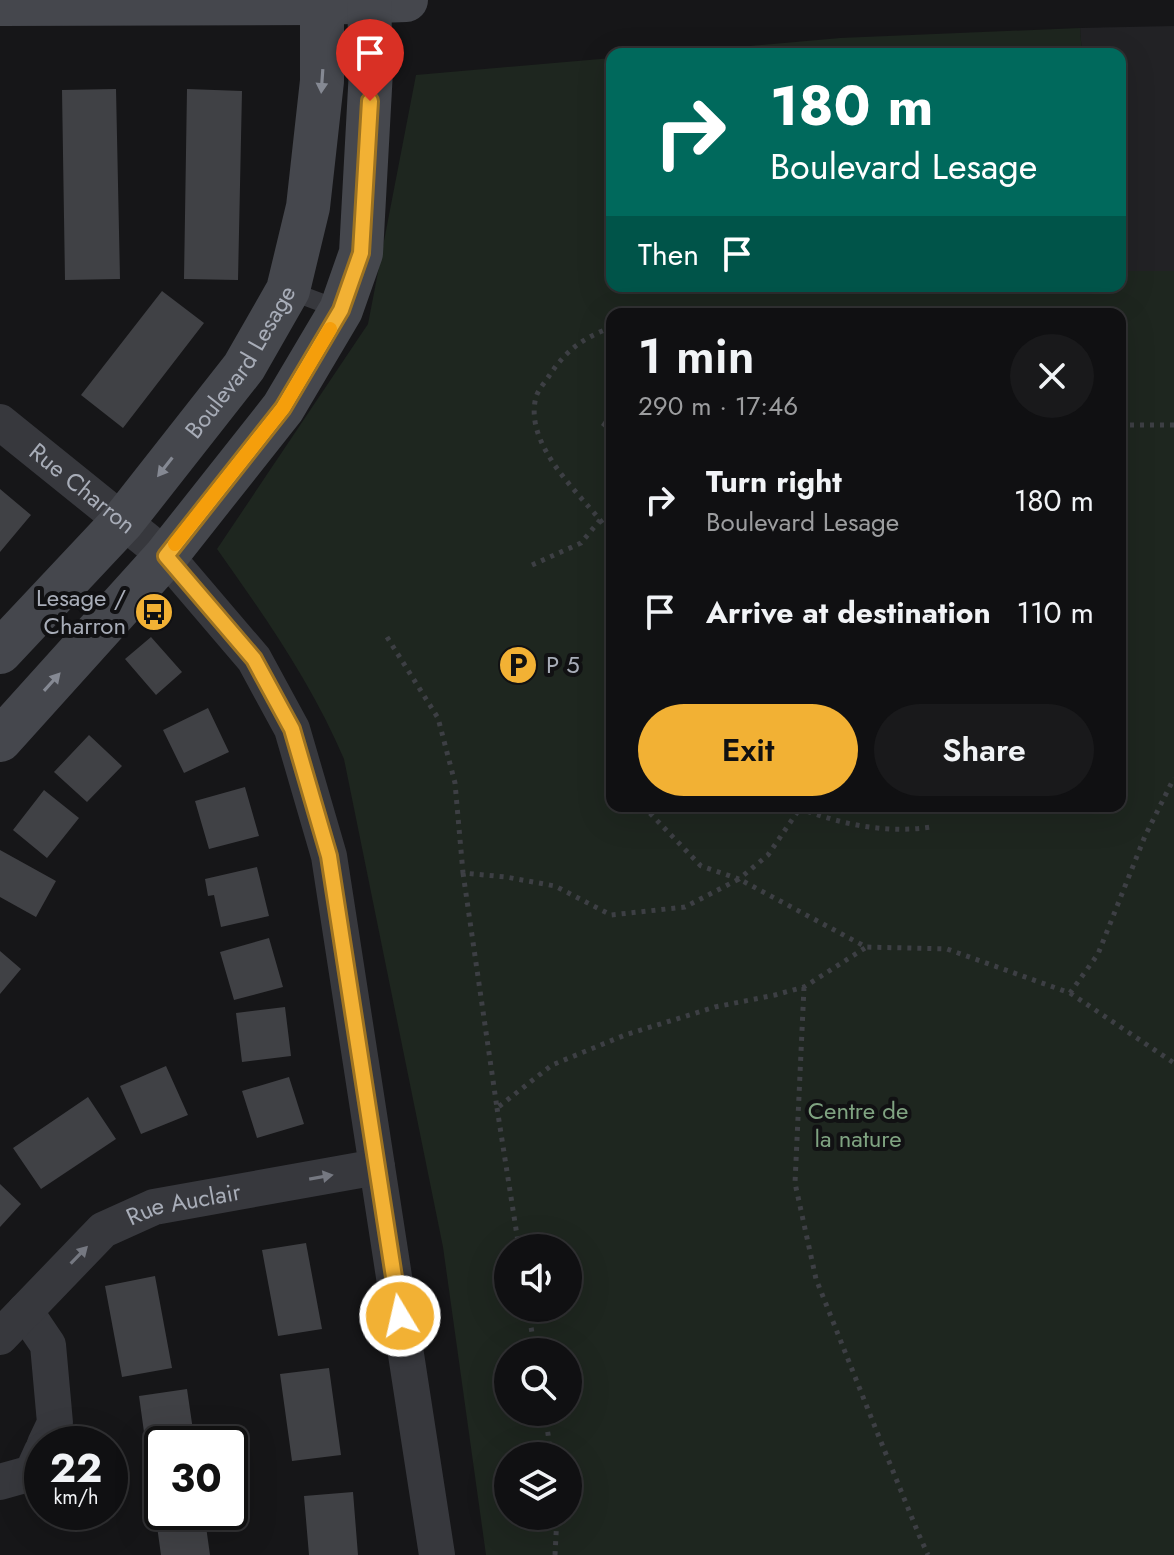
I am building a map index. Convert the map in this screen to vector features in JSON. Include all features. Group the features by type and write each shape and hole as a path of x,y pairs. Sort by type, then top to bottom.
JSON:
{"street":[{"name":"Boulevard Lesage","path":"0,652 123,521 244,367 288,290 310,192 322,81 322,1"},
{"path":"0,4 381,1 371,70 361,253 341,310 283,408 166,556 0,740"},
{"name":"Rue Charron","path":"0,422 166,556 254,659 292,729 329,856 437,1555"},
{"name":"Rue Auclair","path":"0,1337 103,1230 154,1207 377,1167"},
{"path":"25,1311 48,1345 54,1426"},
{"path":"0,1482 24,1475"}],"lane":[{"path":"288,290 341,310"}],"path":[{"path":"606,330 574,345 556,366 537,396 535,424 548,457 606,528"},
{"path":"1126,425 1174,425"},
{"path":"532,565 581,543 600,520"},
{"path":"387,637 438,718 455,783 463,873 517,1234"},
{"path":"1070,993 1098,954 1145,836 1174,778"},
{"path":"649,812 701,866 739,879 866,947 947,949 1070,993 1174,1063"},
{"path":"463,873 555,886 611,915 685,907 739,879 768,855 797,812"},
{"path":"810,812 874,829 931,827"},
{"path":"497,1108 552,1065 625,1035 715,1007 804,987 866,947"},
{"path":"804,987 795,1183 816,1279 928,1555"},
{"path":"555,1555 556,1530"}],"shaded area":[{"path":"1174,26 1174,271 1126,271 1126,48 1082,48 1080,28"}],"green space":[{"path":"1080,28 1082,48 727,48 840,38"},
{"name":"Centre de la nature","path":"606,59 606,292 1126,292 1126,271 1174,271 1174,1555 486,1555 443,1247 344,759 302,677 217,549 368,324 416,75"}],"building":[{"path":"116,89 120,279 65,280 62,90"},
{"path":"187,89 242,91 238,280 184,279"},
{"path":"162,291 204,323 123,428 81,395"},
{"path":"0,489 31,515 0,552"},
{"path":"151,637 182,672 156,695 125,659"},
{"path":"208,708 229,752 184,773 163,730"},
{"path":"89,735 122,766 87,802 54,772"},
{"path":"245,787 259,836 209,849 195,801"},
{"path":"44,790 79,818 47,858 13,830"},
{"path":"0,850 56,881 36,917 0,897"},
{"path":"257,867 269,916 221,927 214,895 208,896 205,879"},
{"path":"269,938 283,987 234,1000 220,952"},
{"path":"0,951 21,969 0,994"},
{"path":"285,1007 291,1056 242,1062 236,1013"},
{"path":"166,1066 188,1115 141,1134 120,1086"},
{"path":"289,1077 304,1124 257,1138 242,1091"},
{"path":"88,1097 116,1139 41,1189 13,1148"},
{"path":"0,1184 21,1204 0,1227"},
{"path":"306,1243 322,1329 278,1336 262,1250"},
{"path":"155,1276 172,1368 122,1377 105,1286"},
{"path":"329,1368 341,1455 292,1461 280,1374"},
{"path":"187,1389 192,1426 144,1426 144,1432 139,1396"},
{"path":"353,1492 358,1555 309,1555 304,1496"},
{"path":"158,1530 207,1530 210,1555 161,1555"}],"slow traffic":[{"path":"175,544 283,408 330,329"}],"place":[{"name":"Lesage / Charron","path":"154,612"},
{"name":"P 5","path":"518,665"}],"route":[{"path":"370,101 361,253 341,310 283,408 166,556 254,659 292,729 329,856 400,1316"}]}
